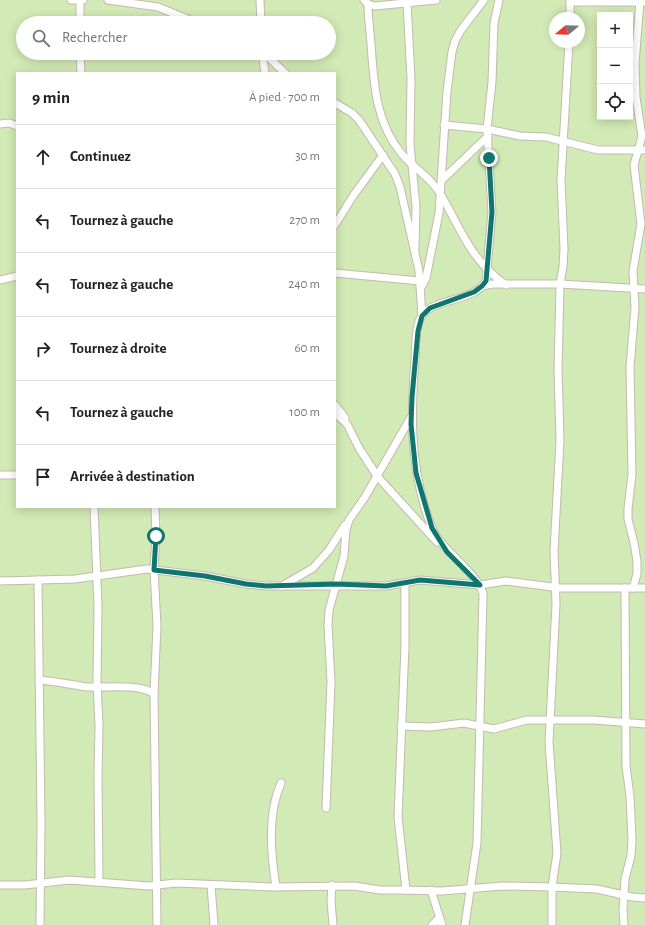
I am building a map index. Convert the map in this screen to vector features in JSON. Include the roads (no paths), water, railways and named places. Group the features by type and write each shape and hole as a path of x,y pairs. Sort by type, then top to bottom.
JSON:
{"street":[{"path":"71,0 81,0 80,16"},
{"path":"108,0 158,7 180,16"},
{"path":"260,0 261,16"},
{"path":"366,2 375,6 436,0"},
{"path":"420,284 426,278 429,265 442,180 444,125 452,52 455,41 484,0"},
{"path":"422,316 430,308 466,296 482,286 486,281 492,212 488,133 492,82 494,23 499,0"},
{"path":"570,12 570,1 642,1 635,64 637,106 642,130 642,150 634,165 640,224 634,264 633,288 635,307 630,367 632,474 628,519 637,562 637,574 633,588"},
{"path":"366,2 376,102 393,142 440,193 468,246 488,271 506,285"},
{"path":"407,3 411,163 416,206 415,251"},
{"path":"552,925 552,887 557,853 549,742 556,587 554,552 560,440 558,370 560,284 564,249 561,203 562,142 569,48"},
{"path":"80,60 81,72"},
{"path":"264,60 266,72"},
{"path":"271,60 284,72"},
{"path":"336,105 352,113 358,120 395,174 400,187 415,251 420,284 422,316 417,341 411,415 414,454 420,492 432,528 447,552"},
{"path":"0,124 8,123 16,126"},
{"path":"444,125 488,133 546,137 598,150 642,150"},
{"path":"442,180 488,133"},
{"path":"336,223 353,196 383,155"},
{"path":"336,273 420,284"},
{"path":"0,280 16,276"},
{"path":"482,286 560,284 645,289"},
{"path":"336,406 344,416 359,448 377,476 428,533 480,585 483,594 476,843 464,925"},
{"path":"336,414 347,424"},
{"path":"282,586 313,568 329,550 377,476 411,415"},
{"path":"0,475 16,475"},
{"path":"94,508 97,576 97,687 99,725 99,882"},
{"path":"155,508 156,536 154,570 157,626 154,694 156,802 155,886 157,925"},
{"path":"326,808 331,682 328,625 331,599 344,556 344,540 349,520"},
{"path":"0,581 97,576 154,570 205,576 246,584 282,586 336,584 386,586 420,580 431,580 480,585 506,581 556,587 645,588"},
{"path":"38,580 41,883 40,925"},
{"path":"405,583 398,817 406,890"},
{"path":"624,925 623,910 625,879 631,856 632,840 630,796 626,766 627,723 625,588"},
{"path":"39,680 97,687 141,689 154,694"},
{"path":"401,726 431,727 455,723 494,729 522,720 594,720 645,724"},
{"path":"276,887 272,848 272,824 275,802 281,784"},
{"path":"0,885 69,880 155,886 176,883 276,887 354,886 380,890 470,889 502,886 552,887 597,889 645,898"},
{"path":"211,885 214,925"},
{"path":"332,886 331,901 334,925"},
{"path":"431,890 441,922 432,925"}]}
